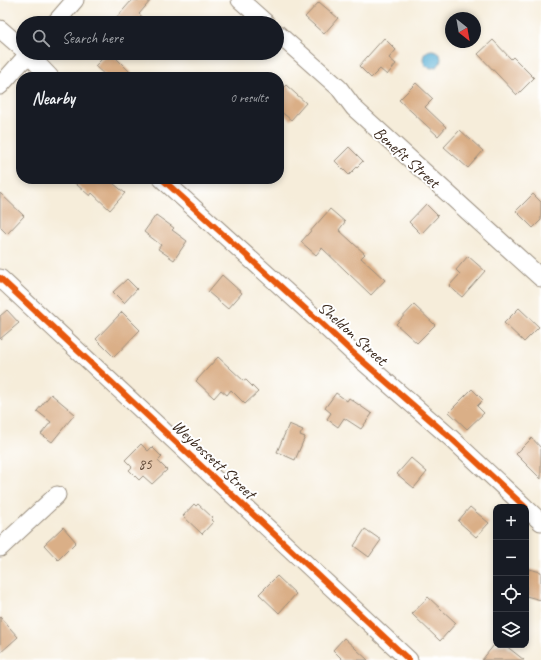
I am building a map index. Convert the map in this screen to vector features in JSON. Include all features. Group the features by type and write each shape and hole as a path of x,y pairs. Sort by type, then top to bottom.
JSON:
{"street":[{"path":"61,16 75,0"},
{"path":"240,0 258,16"},
{"path":"0,29 16,43"},
{"name":"Benefit Street","path":"284,39 339,88 354,108 541,278"},
{"path":"0,86 21,60"},
{"path":"34,60 45,72"},
{"name":"Sheldon Street","path":"168,184 315,316 351,351 452,439 523,504"},
{"name":"Weybossett Street","path":"0,278 409,660"},
{"path":"0,548 57,494"},
{"name":"Sheldon Street","path":"529,510 541,522"}],"water":[{"path":"432,50 436,51 440,55 440,63 436,67 432,68 428,67 424,63 423,59 424,55 428,51"}],"building":[{"path":"132,0 151,0 139,14 141,16 118,16"},
{"path":"319,2 338,18 324,34 305,17"},
{"path":"384,38 396,50 389,58 396,64 387,75 380,69 371,78 359,66"},
{"path":"493,40 511,59 513,57 534,78 517,95 478,54"},
{"path":"101,60 118,60 130,72 102,72 95,66"},
{"path":"416,83 433,99 425,107 446,127 438,136 399,100"},
{"path":"286,85 306,103 291,120 284,114 284,87"},
{"path":"460,130 483,151 468,168 444,147"},
{"path":"349,147 363,161 349,175 335,161"},
{"path":"76,184 114,184 125,193 110,210 92,193 90,196"},
{"path":"0,193 24,216 7,234 0,227"},
{"path":"533,194 541,202 541,220 533,228 516,211"},
{"path":"426,204 438,216 421,234 409,222"},
{"path":"330,209 345,222 339,230 365,254 361,258 385,280 371,295 322,248 316,255 301,242"},
{"path":"156,215 174,228 172,230 187,241 174,260 158,249 161,245 144,232"},
{"path":"468,256 485,271 462,297 449,286 460,274 456,270"},
{"path":"222,275 242,293 228,309 208,292"},
{"path":"127,279 137,289 124,303 113,292"},
{"path":"414,305 435,325 417,343 396,324"},
{"path":"519,308 539,327 524,342 504,323"},
{"path":"7,310 19,323 0,339 0,316"},
{"path":"122,312 140,330 114,357 96,339"},
{"path":"218,357 258,392 245,404 231,390 227,395 221,390 214,398 196,381"},
{"path":"472,389 483,400 477,406 484,413 467,429 449,412"},
{"path":"336,393 347,401 349,398 372,414 361,429 344,418 338,427 327,419 331,413 325,408"},
{"path":"51,394 75,414 52,442 41,434 51,422 37,411"},
{"path":"289,424 303,430 300,435 305,437 295,460 277,452"},
{"path":"532,438 541,448 541,479 516,454"},
{"path":"141,444 148,451 152,447 162,457 158,461 167,470 152,484 143,476 139,480 129,470 132,467 125,460"},
{"path":"411,458 427,472 414,488 397,474"},
{"path":"194,504 196,506 198,504 213,518 211,520 213,522 202,534 183,516"},
{"path":"470,507 489,523 476,537 458,521"},
{"path":"63,527 76,542 58,560 44,545"},
{"path":"365,529 381,540 369,557 354,546"},
{"path":"529,569 541,572 541,600 529,597"},
{"path":"277,576 296,594 279,613 259,594"},
{"path":"428,597 456,623 440,641 412,614"},
{"path":"0,617 18,637 0,653"},
{"path":"344,638 368,660 343,660 333,650"},
{"path":"493,646 493,648 509,648 524,660 482,660"}],"cycle path":[{"path":"168,184 351,351 452,439 522,504"},
{"path":"0,278 409,660"}]}
